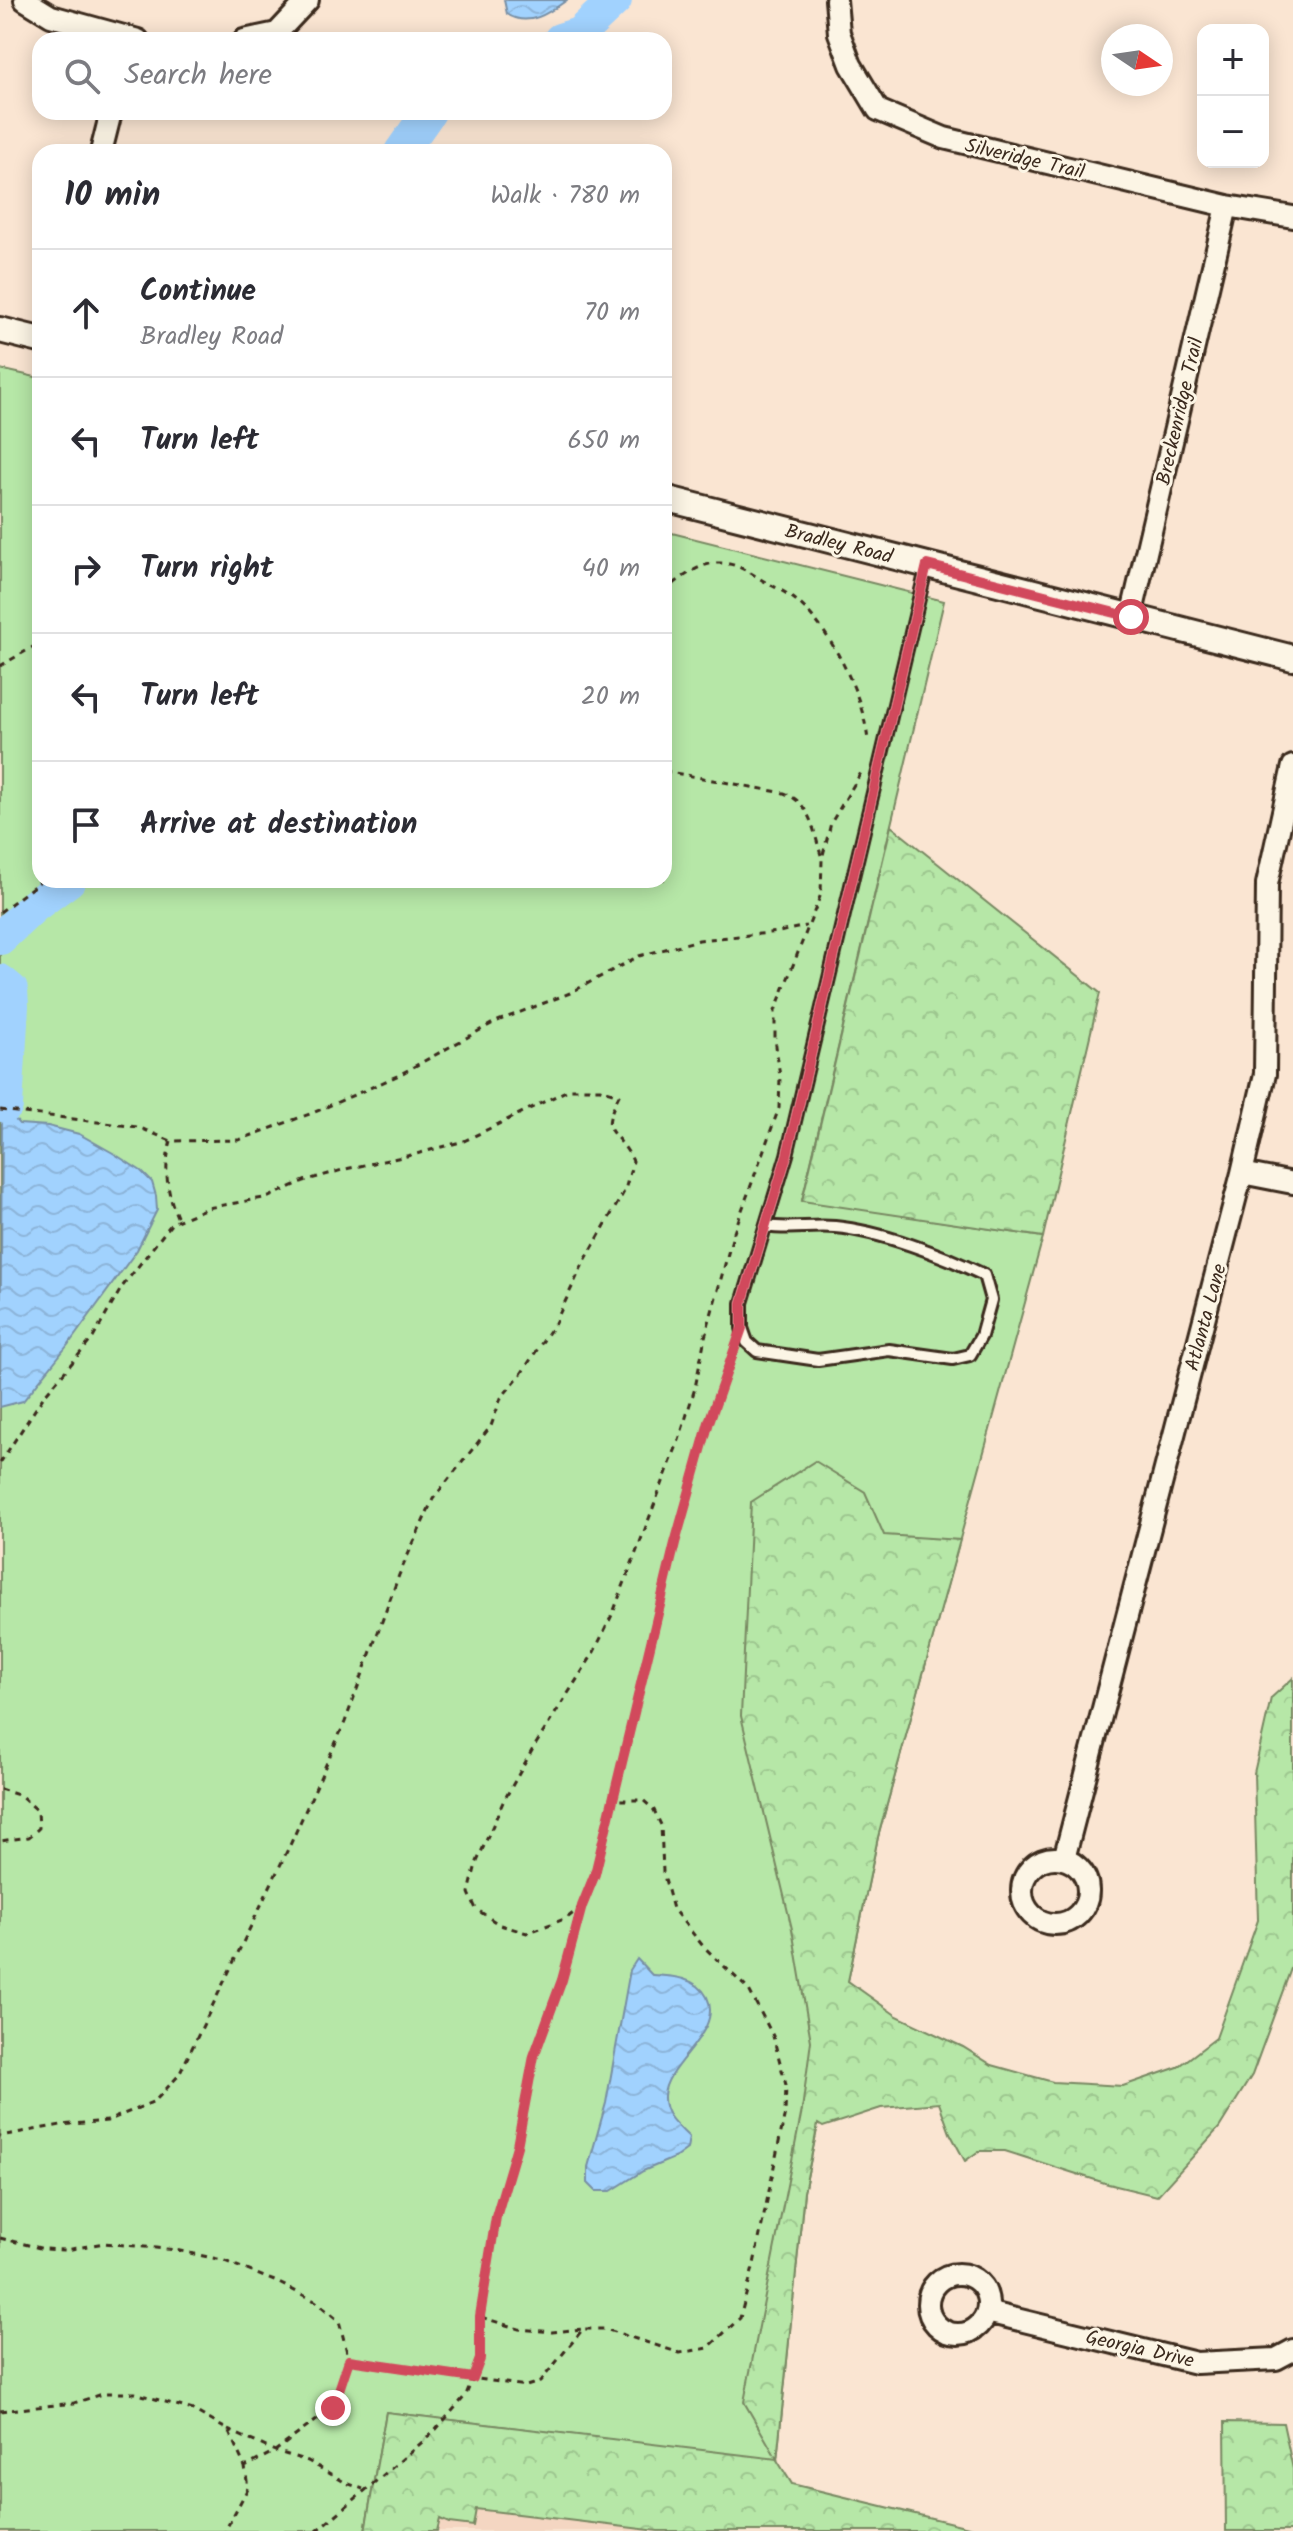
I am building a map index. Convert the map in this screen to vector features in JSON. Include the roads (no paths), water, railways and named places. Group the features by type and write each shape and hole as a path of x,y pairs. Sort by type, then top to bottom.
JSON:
{"street":[{"path":"25,0 51,16 104,32"},
{"path":"278,32 308,0"},
{"name":"Silveridge Trail","path":"836,0 839,33 851,65 878,110 944,138 1227,206 1293,217"},
{"path":"103,144 109,120"},
{"name":"Breckenridge Trail","path":"1131,617 1227,206"},
{"path":"0,330 32,338"},
{"name":"Bradley Road","path":"672,500 1293,658"},
{"name":"Atlanta Lane","path":"1064,1859 1265,1074 1267,884 1293,766"},
{"path":"1242,1173 1293,1183"},
{"name":"Georgia Drive","path":"987,2312 1196,2363 1276,2359 1293,2350"}],"lane":[{"path":"766,1226 783,1229 833,1226 861,1231 953,1260 984,1275 991,1300 981,1336 970,1355 953,1359 889,1350 818,1360 757,1351 747,1342 742,1328 742,1303 787,1155 927,565"}],"water":[{"path":"504,0 567,0 546,14 523,20 507,14"},
{"path":"2,1113 11,1115 19,1124 48,1126 79,1134 113,1153 152,1182 157,1210 137,1250 71,1341 23,1401 0,1407"},
{"path":"637,1959 652,1975 690,1982 703,1990 707,1997 710,2010 708,2023 674,2072 664,2096 668,2114 689,2137 687,2149 611,2191 596,2191 588,2183 588,2167 606,2103 630,1970"}],"waterway":[{"path":"581,32 615,0"},
{"path":"407,144 423,120"},
{"path":"0,938 58,888"},
{"path":"0,981 11,990 12,1006 6,1106"}]}
